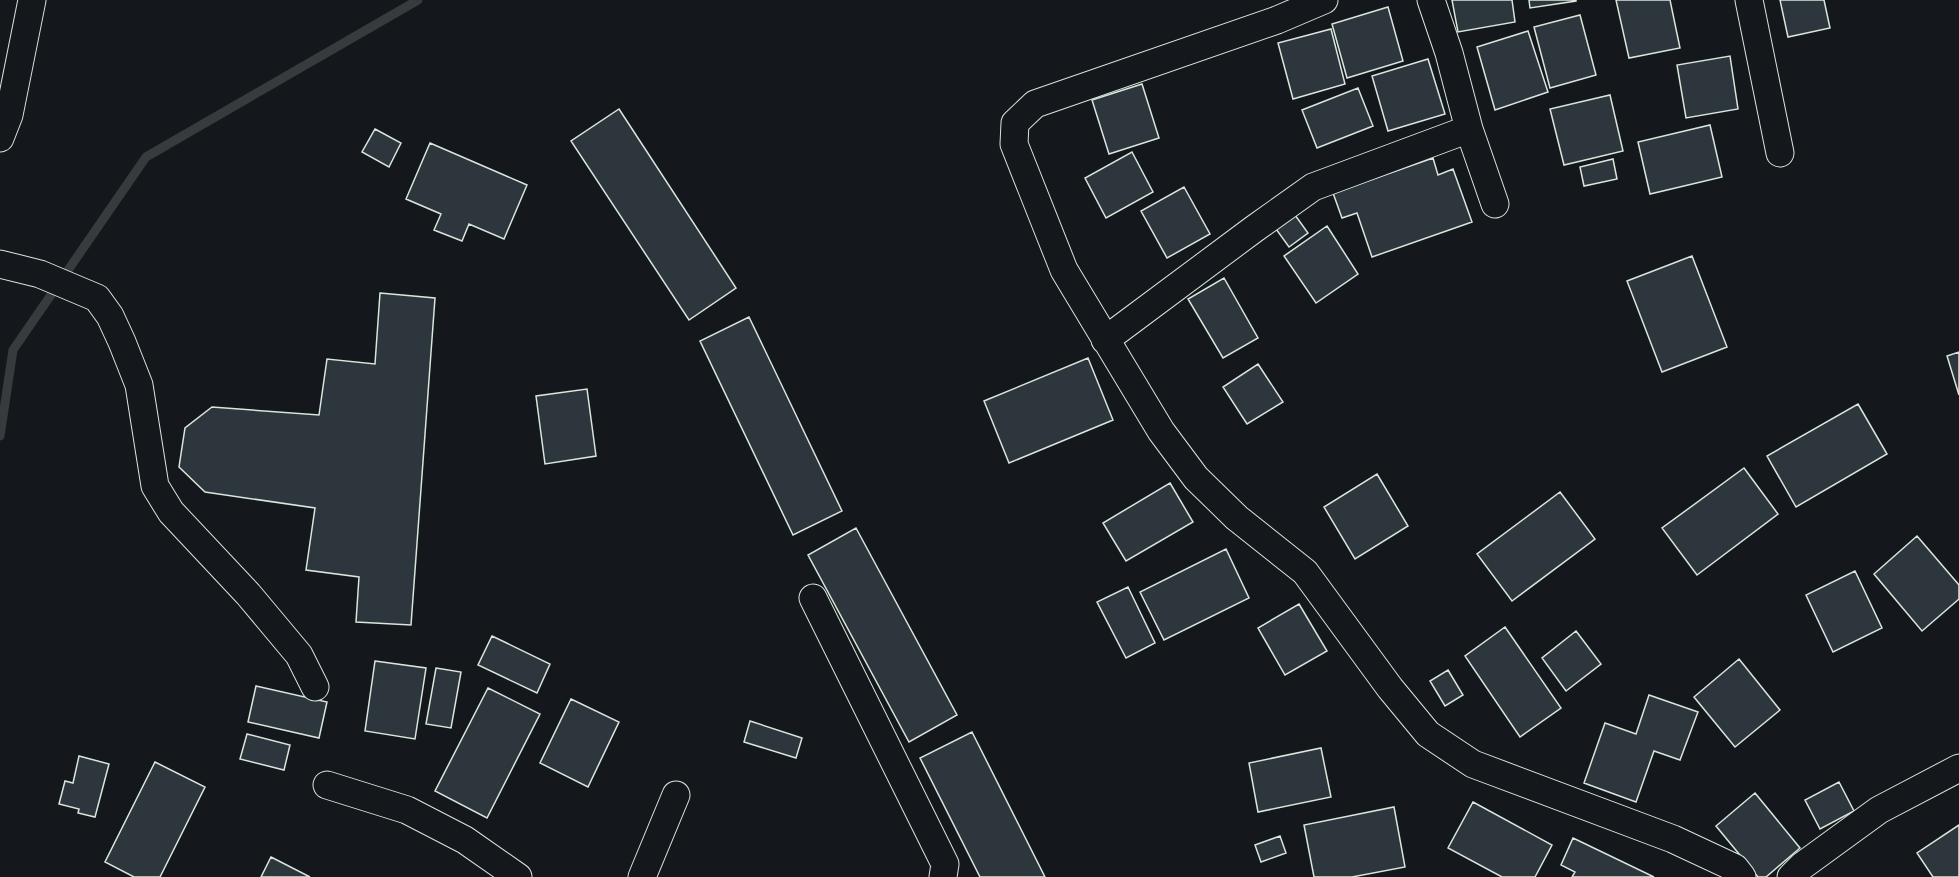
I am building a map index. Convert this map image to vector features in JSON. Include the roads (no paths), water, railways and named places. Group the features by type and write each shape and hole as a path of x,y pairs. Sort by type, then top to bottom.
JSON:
{"street":[{"path":"0,138 9,115 32,0"},
{"path":"1324,0 1277,20 1035,104 1015,123 1014,144 1064,270 1161,431 1196,478 1237,518 1305,572 1390,688 1428,734 1473,764 1672,839 1735,868 1742,877"},
{"path":"1431,0 1449,53 1469,129 1495,204"},
{"path":"1749,0 1780,153"},
{"path":"1105,340 1313,187 1469,129"},
{"path":"0,264 40,274 97,298 110,316 139,385 155,486 171,512 248,594 299,655 315,687"},
{"path":"813,598 945,864 944,877"},
{"path":"1791,877 1802,866 1879,810 1959,768"},
{"path":"327,784 407,810 465,840 518,877"},
{"path":"642,877 676,795"}],"waterway":[{"path":"0,436 13,350 146,157 418,0"}]}
